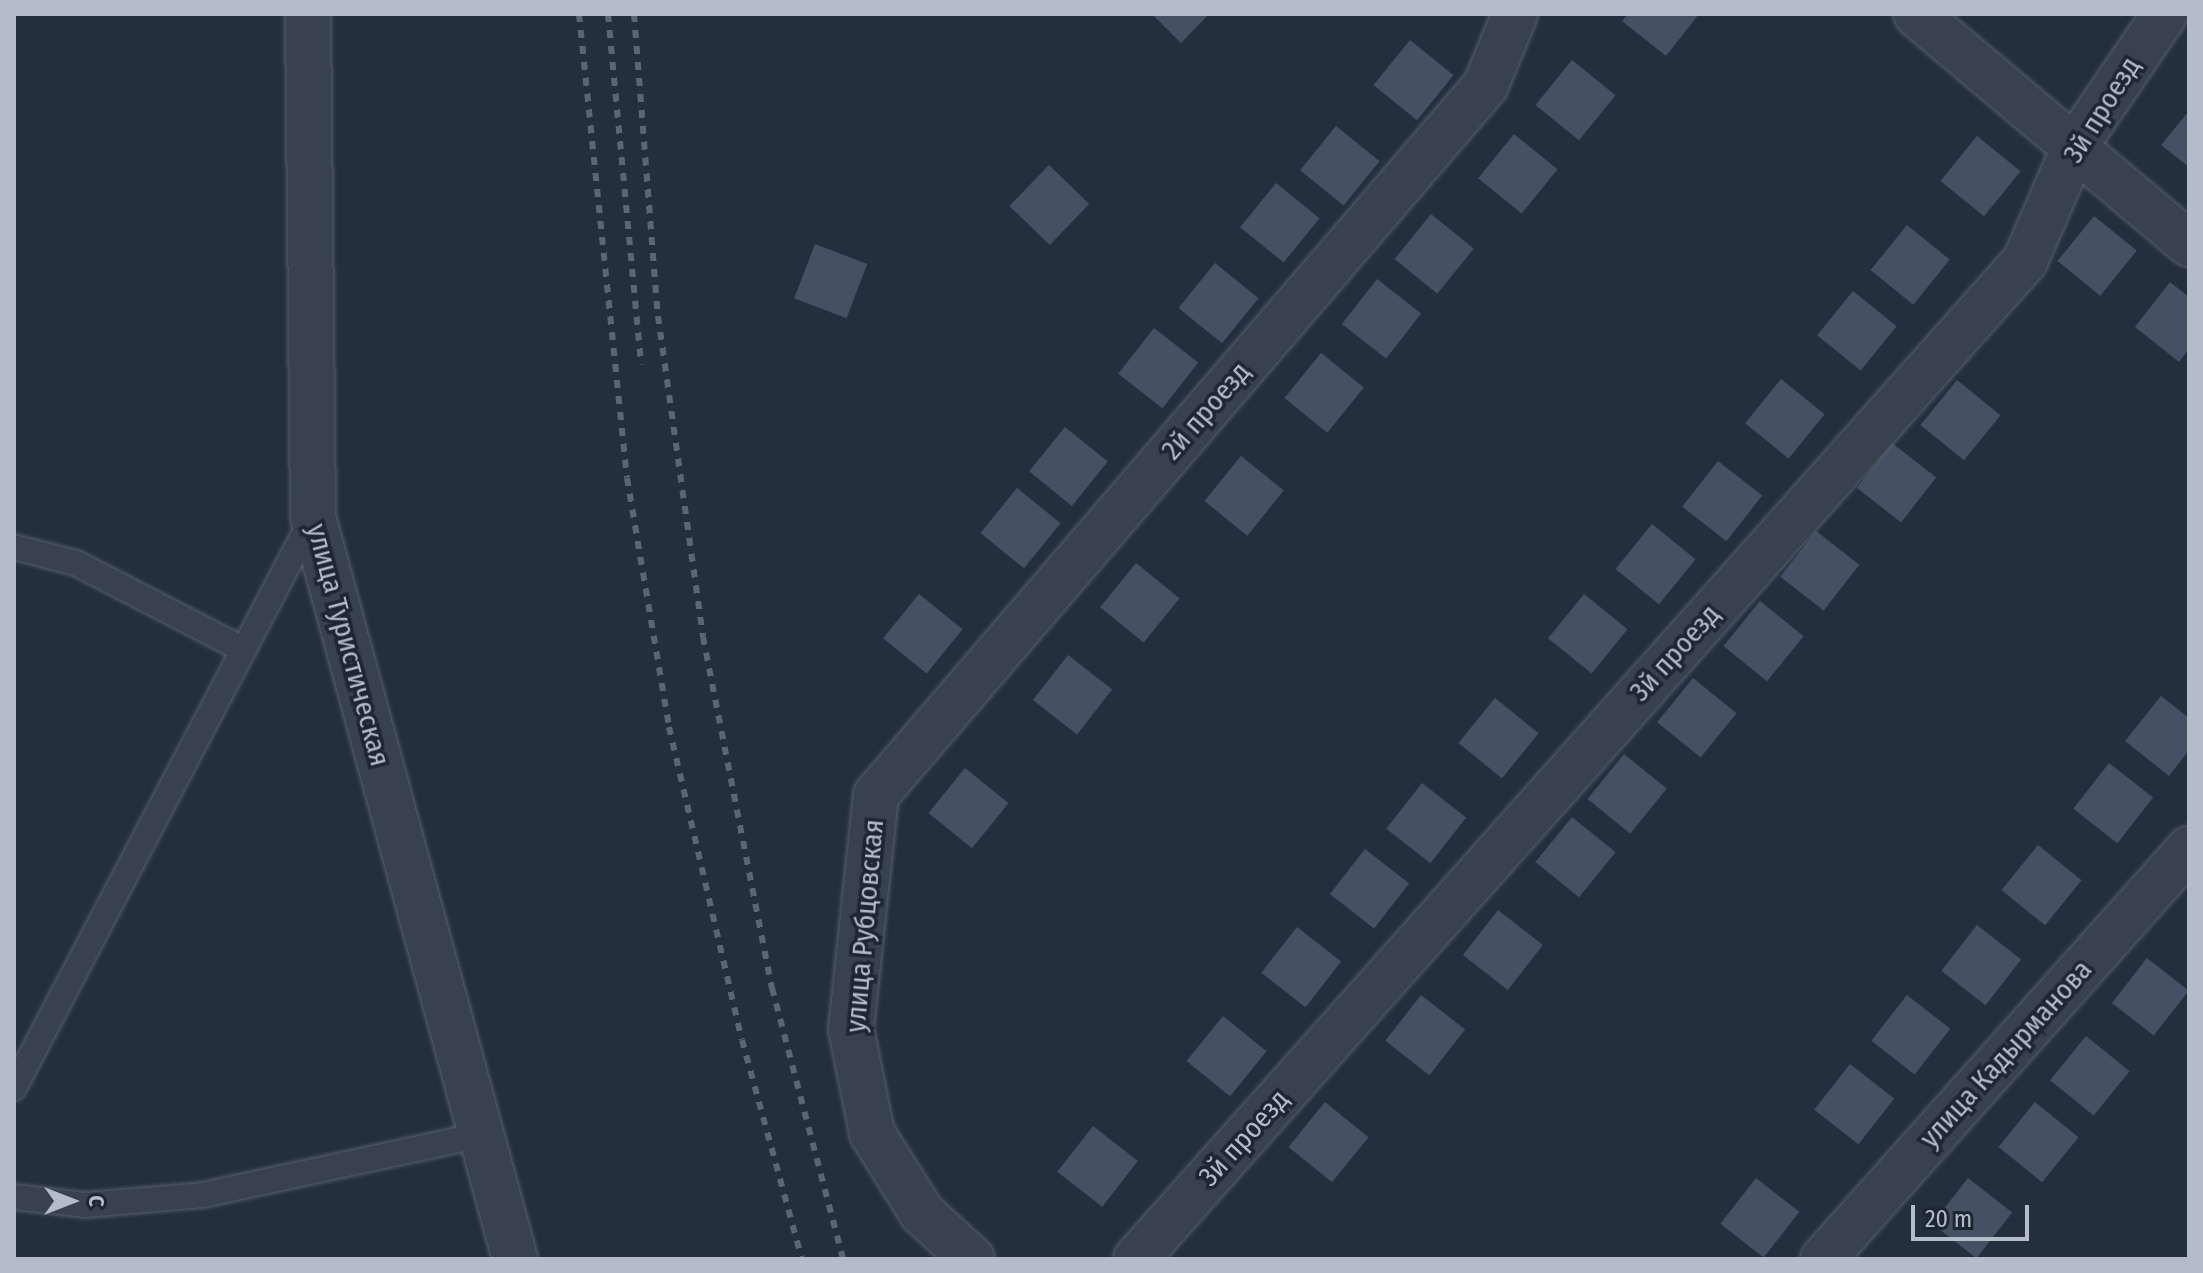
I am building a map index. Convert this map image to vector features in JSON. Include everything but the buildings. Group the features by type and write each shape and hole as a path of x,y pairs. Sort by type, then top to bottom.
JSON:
{"street":[{"name":"улица Туристическая","path":"308,14 313,517 515,1259"},
{"name":"2й проезд","path":"876,795 1486,85 1515,14"},
{"path":"1916,14 2189,244"},
{"name":"3й проезд","path":"1136,1259 2025,261 2075,146 2165,14"},
{"name":"улица Рубцовская","path":"876,795 851,1029 872,1133 922,1213 972,1259"},
{"name":"улица Кадырманова","path":"1823,1259 2189,849"}],"lane":[{"path":"14,1088 313,517"},
{"path":"14,547 76,563 244,650"},
{"path":"14,1197 85,1205 203,1195 481,1135"}],"railway":[{"path":"579,14 627,478 669,727 742,1040 802,1259"},
{"path":"608,14 641,364"},
{"path":"634,14 658,316 703,637 772,988 843,1259"}]}
